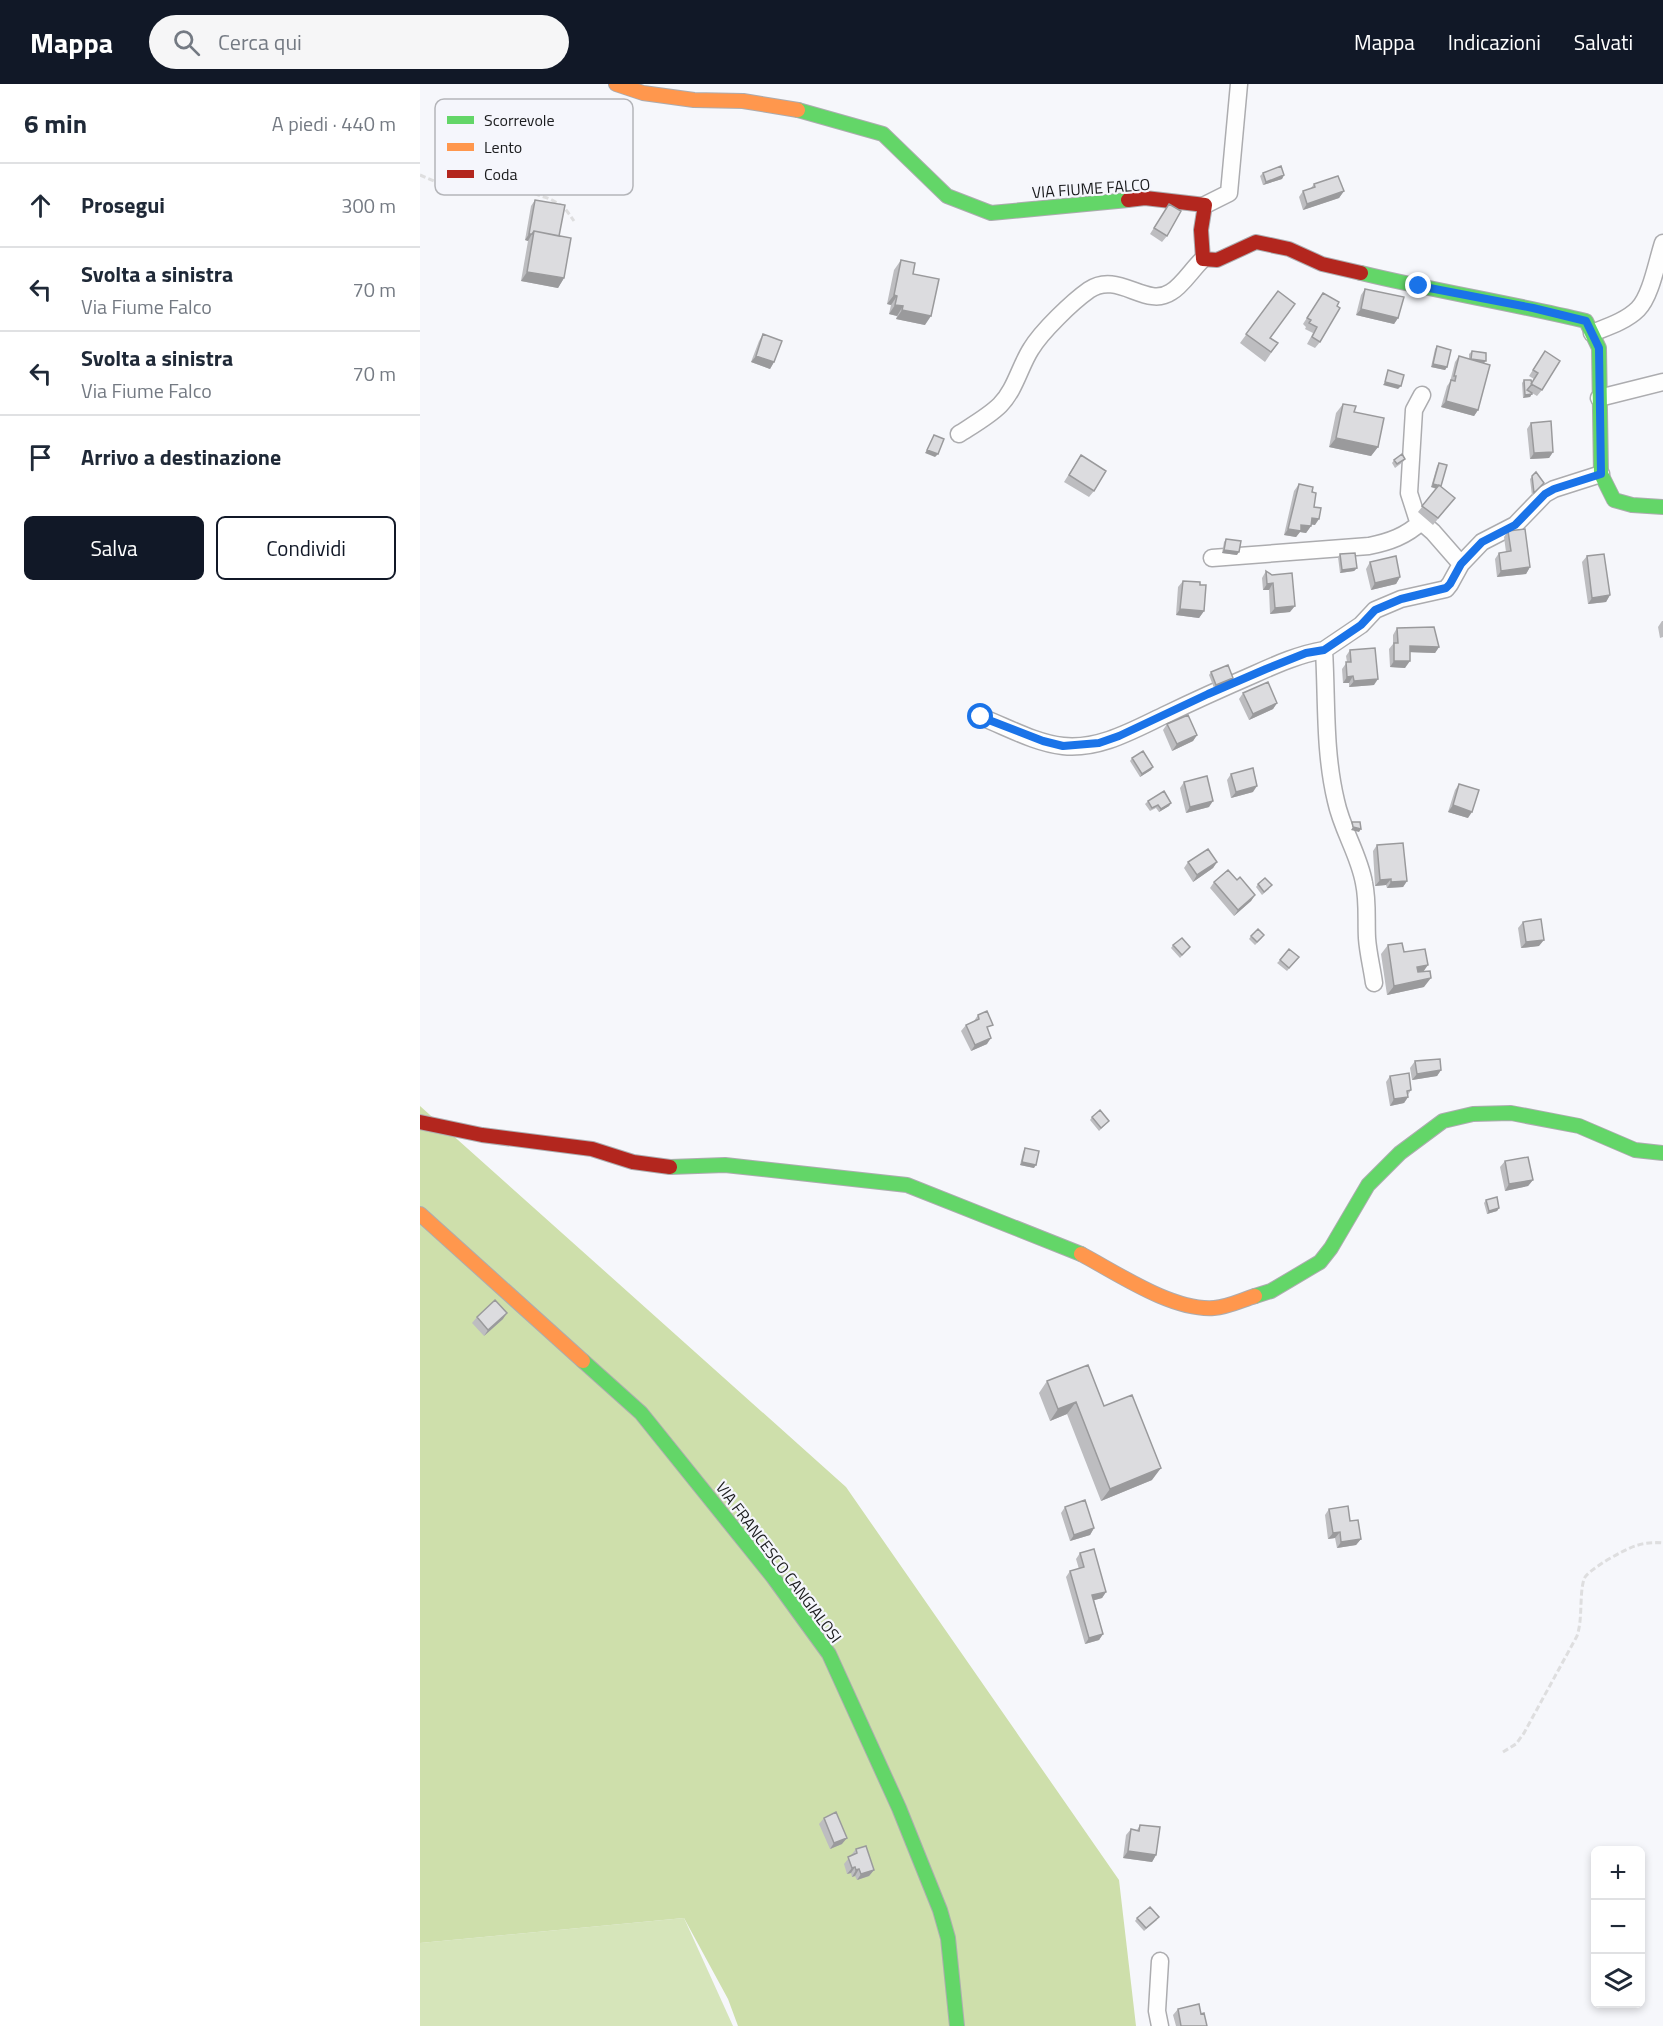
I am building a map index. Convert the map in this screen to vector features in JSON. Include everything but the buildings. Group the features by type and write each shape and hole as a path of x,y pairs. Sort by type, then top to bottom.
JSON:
{"street":[{"name":"VIA FIUME FALCO","path":"616,84 644,93 694,100 742,101 783,106 883,134 947,196 991,213 1145,198 1205,205"},
{"path":"959,434 1001,404 1031,348 1044,332 1089,290 1100,284 1110,283 1141,293 1161,296 1171,293 1203,259 1201,230 1205,205 1229,193 1239,84"},
{"path":"1203,259 1217,260 1256,242 1288,249 1322,264 1586,321 1599,348 1601,474 1614,501 1663,507"},
{"path":"1592,333 1617,323 1638,309 1645,300 1663,243"},
{"path":"1599,398 1663,382"},
{"path":"1422,395 1414,410 1409,493 1414,512 1421,522 1461,564"},
{"path":"981,717 1043,741 1063,746 1099,743 1119,736 1266,669 1306,653 1324,650 1361,625 1375,610 1401,599 1446,588 1461,564 1482,542 1515,525 1545,494 1601,474"},
{"path":"1212,558 1369,546 1388,542 1404,535 1421,522"},
{"path":"1324,650 1325,709 1330,774 1336,803 1344,828 1359,857 1365,885 1367,939 1374,983"},
{"path":"420,1122 482,1135 592,1149 633,1162 669,1167 725,1165 907,1185 1082,1254 1142,1288 1185,1304 1204,1308 1217,1308 1271,1292 1320,1262 1368,1185 1400,1153 1443,1121 1473,1114 1511,1113 1579,1126 1635,1150 1663,1153"},
{"name":"VIA FRANCESCO CANGIALOSI","path":"420,1214 641,1413 773,1576 829,1654 899,1808 940,1910 948,1938 957,2026"},
{"path":"1160,1960 1157,2011 1160,2026"}],"path":[{"path":"420,175 435,182"},
{"path":"539,195 564,207 574,221"},
{"path":"1503,1752 1516,1744 1524,1733 1577,1636 1584,1580 1588,1572 1633,1546 1652,1542 1663,1543"}],"green space":[{"path":"420,1106 846,1487 1119,1880 1136,2026 738,2026 728,1999 684,1918 420,1943"},
{"path":"684,1918 733,2026 420,2026 420,1943"}],"traffic: fast":[{"path":"798,110 883,134 947,196 991,213 1128,200"},
{"path":"1361,273 1586,321 1599,348 1601,474 1614,500 1632,505 1663,507"},
{"path":"1255,1296 1271,1291 1320,1262 1331,1248 1368,1185 1400,1153 1443,1121 1473,1114 1511,1113 1579,1126 1635,1150 1663,1153"},
{"path":"670,1167 725,1165 907,1185 1081,1254"},
{"path":"583,1361 641,1413 773,1577 829,1654 899,1808 940,1910 948,1938 957,2026"}],"traffic: slow":[{"path":"616,84 643,93 694,100 743,101 798,110"},
{"path":"420,1214 583,1361"},
{"path":"1081,1254 1145,1289 1181,1304 1214,1308 1255,1296"}],"traffic: jam":[{"path":"1128,200 1145,198 1205,205 1201,230 1203,259 1217,260 1256,242 1289,249 1322,264 1361,273"},
{"path":"420,1122 482,1135 592,1149 633,1162 670,1167"}],"route":[{"path":"981,717 1043,741 1063,746 1099,743 1119,736 1266,669 1306,653 1324,650 1361,625 1375,610 1401,599 1446,588 1461,564 1482,542 1515,525 1545,494 1601,474 1599,348 1586,321 1533,308 1419,286"}]}
